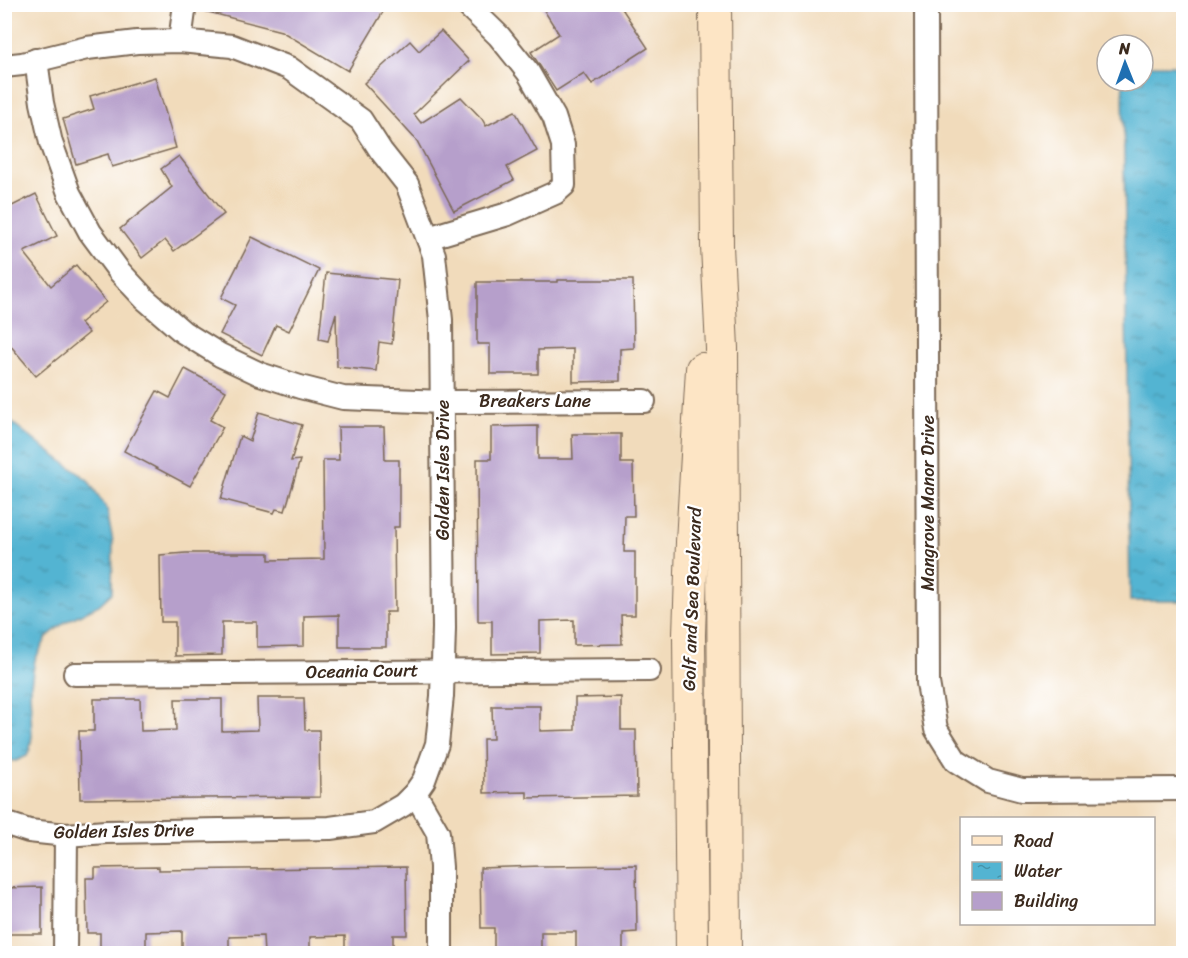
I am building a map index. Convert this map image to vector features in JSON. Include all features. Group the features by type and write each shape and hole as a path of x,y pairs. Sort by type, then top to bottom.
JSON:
{"street":[{"path":"180,41 185,4"},
{"path":"428,238 508,214 555,193 564,185 563,145 554,117 528,72 499,36 466,4"},
{"name":"Golf and Sea Boulevard","path":"715,4 717,246 722,348 725,954"},
{"name":"Mangrove Manor Drive","path":"926,4 928,683 936,729 956,761 988,781 1022,790 1184,789"},
{"name":"Golden Isles Drive","path":"4,66 87,48 138,42 180,41 232,46 289,68 361,120 381,151 407,184 434,255 441,320 443,402 442,696 437,744 424,780 403,805 374,822 330,828 106,832 66,836 29,831 4,822"},
{"name":"Breakers Lane","path":"36,60 42,103 51,142 69,193 90,232 119,271 145,299 183,332 220,354 250,369 300,387 343,398 443,402 645,401"},
{"name":"Golf and Sea Boulevard","path":"692,954 689,635 692,542 704,348 717,246"},
{"name":"Oceania Court","path":"75,674 649,670"},
{"path":"415,793 438,833 441,867 441,954"},
{"path":"65,954 66,836"}],"water":[{"path":"1155,65 1183,65 1183,601 1130,601 1123,93 1155,93"},
{"path":"4,416 88,480 107,509 113,542 112,593 99,605 65,622 47,637 35,660 30,690 32,736 30,749 27,756 16,761 4,760"}],"building":[{"path":"205,4 371,4 383,12 348,71 281,31 204,11"},
{"path":"540,4 619,4 648,48 592,84 584,73 556,91 531,52 559,34"},
{"path":"441,31 469,61 414,114 421,123 461,97 486,126 515,111 537,151 507,167 514,180 454,211 417,141 364,83 410,41 419,51"},
{"path":"155,77 176,148 112,167 108,154 76,164 63,119 94,109 90,96"},
{"path":"179,156 224,214 174,251 165,240 142,258 120,229 172,187 161,169"},
{"path":"36,194 57,236 24,252 51,286 76,265 106,302 80,323 89,333 36,376 4,338 4,210"},
{"path":"252,237 319,270 289,331 276,325 262,355 220,334 235,305 221,298"},
{"path":"326,273 398,280 392,344 379,342 376,371 337,367 336,313 328,341 319,339"},
{"path":"558,280 633,280 634,348 620,349 620,381 573,382 573,349 538,350 538,374 490,374 490,344 477,344 477,282 558,282"},
{"path":"185,369 226,391 210,420 223,427 190,486 124,451 157,391 170,398"},
{"path":"259,412 302,425 291,461 300,460 285,511 276,509 274,513 221,499 240,436 250,441"},
{"path":"538,426 538,459 573,459 572,434 621,434 621,463 633,463 634,516 625,516 624,552 635,552 635,615 621,615 622,644 574,645 574,620 540,621 540,653 492,654 492,621 478,621 477,459 491,459 491,427"},
{"path":"338,427 384,427 385,460 399,460 399,527 394,527 395,612 386,612 386,647 339,647 339,615 304,616 304,646 257,647 257,622 222,622 222,655 175,656 175,622 161,622 160,555 269,553 269,560 324,559 323,460 339,460"},
{"path":"621,697 621,730 636,730 637,796 527,798 527,792 484,793 483,739 493,739 492,706 540,706 540,731 575,730 575,698"},
{"path":"257,698 304,698 305,730 319,730 320,797 80,799 79,731 94,731 94,699 140,699 141,731 176,730 175,699 222,699 222,731 258,730"},
{"path":"636,865 637,932 623,933 623,954 576,954 576,932 541,932 541,954 494,954 494,928 481,928 480,868"},
{"path":"159,867 159,870 406,867 407,935 393,935 393,954 345,954 345,936 310,937 310,954 264,954 263,936 229,937 229,954 182,954 182,931 146,932 146,954 100,954 100,933 87,933 86,878 95,878 95,868"},
{"path":"42,887 42,934 4,934 4,888"}]}
